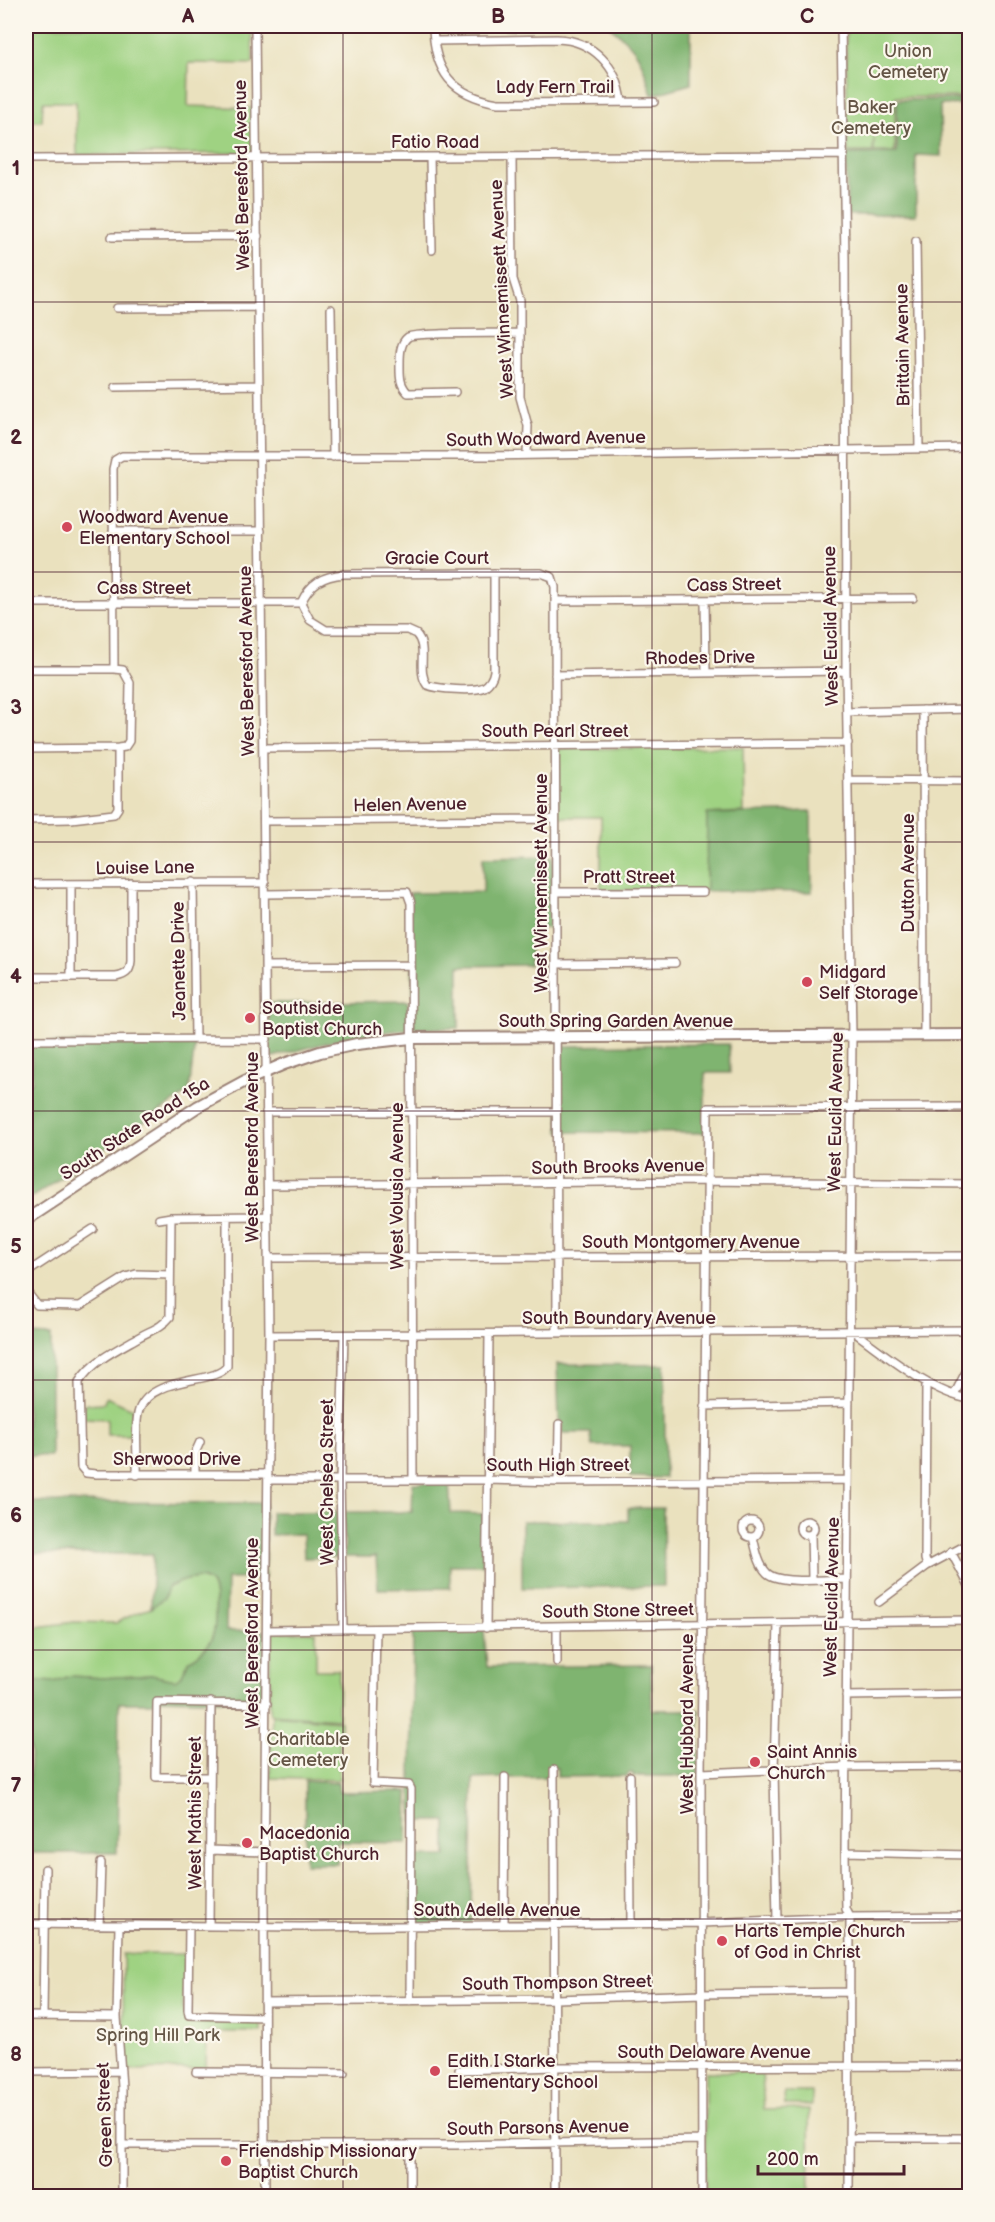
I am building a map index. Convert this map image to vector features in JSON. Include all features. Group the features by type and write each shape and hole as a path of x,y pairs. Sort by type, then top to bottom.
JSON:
{"highway":[{"name":"South Spring Garden Avenue","path":"266,1071 338,1048 411,1038 969,1035"},
{"name":"South State Road 15a","path":"26,1220 197,1107 266,1071"}],"street":[{"name":"West Beresford Avenue","path":"255,26 269,1335 264,1926 265,2196"},
{"name":"Lady Fern Trail","path":"433,26 435,54 441,70 462,92 474,98 498,104 654,102"},
{"name":"West Euclid Avenue","path":"841,26 844,155 846,671 852,1036 845,1852 846,1909 850,1917 849,2196"},
{"path":"434,41 557,39 575,42 595,51 604,60 619,84 622,102"},
{"name":"Fatio Road","path":"26,159 257,156 844,155"},
{"path":"430,157 432,250"},
{"name":"West Winnemissett Avenue","path":"512,157 513,279 520,301 520,397 528,426 528,455"},
{"path":"112,237 258,236"},
{"name":"Brittain Avenue","path":"916,241 919,449"},
{"path":"117,308 258,307"},
{"path":"331,309 333,457"},
{"path":"455,392 408,393 402,387 400,352 406,339 410,336 428,335 520,333"},
{"path":"115,387 259,385"},
{"name":"South Woodward Avenue","path":"113,531 113,469 116,460 122,456 333,457 969,448"},
{"path":"114,669 113,531 261,531"},
{"path":"301,603 310,620 326,630 407,630 416,634 422,645 422,673 427,685 436,688 479,688 486,686 492,679 494,671 494,573"},
{"name":"Gracie Court","path":"301,603 311,586 322,578 344,574 541,573 552,578"},
{"name":"West Winnemissett Avenue","path":"552,578 555,587 557,1333"},
{"name":"Cass Street","path":"555,601 913,598"},
{"path":"705,600 706,673"},
{"name":"Cass Street","path":"26,603 301,603"},
{"path":"26,669 123,670 130,683 130,735 125,747 26,749"},
{"name":"Rhodes Drive","path":"555,675 846,671"},
{"path":"848,712 969,709"},
{"name":"Dutton Avenue","path":"923,710 924,1035"},
{"name":"South Pearl Street","path":"263,748 848,743"},
{"path":"26,820 105,817 114,814 118,808 118,748"},
{"path":"848,780 969,781"},
{"name":"Helen Avenue","path":"265,821 555,819"},
{"name":"Jeanette Drive","path":"193,882 195,1040"},
{"path":"26,977 116,977 124,976 130,971 130,883"},
{"name":"Louise Lane","path":"26,884 265,883"},
{"path":"71,884 71,977"},
{"name":"West Volusia Avenue","path":"266,894 406,892 411,903 413,1480"},
{"name":"Pratt Street","path":"555,892 703,892"},
{"path":"556,964 675,963"},
{"path":"266,966 411,965"},
{"path":"26,1041 267,1040"},
{"path":"851,1108 969,1107"},
{"name":"West Hubbard Avenue","path":"702,2196 701,1773 708,1108 851,1108"},
{"path":"266,1112 556,1112"},
{"name":"South Brooks Avenue","path":"268,1185 707,1181 969,1184"},
{"path":"159,1219 267,1216"},
{"path":"26,1291 37,1305 80,1306 126,1277 141,1274 170,1275 171,1217"},
{"path":"137,1475 137,1416 142,1403 171,1384 219,1374 227,1366 228,1217"},
{"path":"26,1273 93,1229"},
{"name":"South Montgomery Avenue","path":"268,1258 969,1257"},
{"name":"Sherwood Drive","path":"170,1275 170,1317 162,1326 105,1357 86,1371 79,1382 81,1467 86,1473 268,1477"},
{"path":"850,1330 926,1382 969,1399"},
{"name":"South Boundary Avenue","path":"269,1335 969,1330"},
{"path":"486,1628 489,1334"},
{"name":"West Chelsea Street","path":"343,1629 340,1480 344,1335"},
{"path":"954,1395 969,1365"},
{"path":"926,1382 925,1560 927,1566"},
{"path":"704,1406 849,1403"},
{"path":"558,1482 559,1424"},
{"path":"195,1474 195,1454 200,1442"},
{"name":"South High Street","path":"268,1477 558,1482 848,1480"},
{"path":"811,1534 812,1579"},
{"path":"753,1537 760,1563 767,1574 779,1579 847,1579"},
{"path":"879,1602 927,1566 969,1543"},
{"path":"951,1552 969,1587"},
{"name":"South Stone Street","path":"268,1630 969,1620"},
{"path":"777,1921 774,1770 778,1623"},
{"path":"557,1627 557,1662"},
{"path":"376,1629 373,1783 408,1785 411,1789 410,2001"},
{"path":"846,1696 969,1695"},
{"path":"209,1777 156,1777 157,1702 267,1704"},
{"name":"West Mathis Street","path":"209,1925 211,1702"},
{"path":"701,1773 846,1767 969,1766"},
{"path":"554,1770 555,2196"},
{"path":"630,1776 631,1923"},
{"path":"504,1925 505,1777"},
{"path":"210,1850 265,1852"},
{"path":"845,1852 969,1855"},
{"path":"99,1925 101,1863"},
{"path":"43,2016 45,1869"},
{"name":"South Adelle Avenue","path":"26,1924 302,1927 701,1923 850,1917 969,1916"},
{"name":"Green Street","path":"119,1924 117,2017 121,2072 122,2196"},
{"path":"189,1925 189,2015 264,2017"},
{"name":"South Thompson Street","path":"264,2002 556,1999 850,1992"},
{"path":"26,2016 117,2017"},
{"name":"South Delaware Avenue","path":"459,2070 556,2067 969,2066"},
{"path":"26,2072 121,2072"},
{"path":"196,2072 344,2073"},
{"path":"849,2138 969,2138"},
{"name":"South Parsons Avenue","path":"122,2145 556,2144 701,2140"},
{"path":"410,2145 410,2196"}],"green space":[{"path":"26,26 252,26 253,64 189,63 188,106 253,108 253,153 77,155 76,102 43,102 42,121 26,121"},
{"path":"609,26 691,26 691,84 652,95 638,56 627,42"},
{"name":"Union Cemetery","path":"846,26 969,26 969,97 895,97 895,152 874,152 874,138 873,152 848,152"},
{"path":"969,99 969,104 940,105 941,156 916,155 916,215 847,215 846,154 897,153 897,100"},
{"path":"743,747 744,812 707,814 706,891 601,890 601,817 558,817 558,749"},
{"path":"811,811 812,892 706,891 707,814"},
{"path":"553,856 553,928 530,928 530,965 459,966 459,1028 414,1029 410,893 483,892 483,857"},
{"path":"408,1001 408,1029 349,1037 269,1058 269,1003"},
{"path":"195,1042 189,1092 26,1201 26,1084 32,1083 31,1043"},
{"path":"729,1044 730,1073 705,1073 705,1133 559,1132 559,1046"},
{"path":"26,1335 51,1336 51,1456 27,1456 27,1502 265,1503 265,1578 227,1579 226,1631 265,1631 264,1701 155,1699 154,1703 119,1703 117,1853 26,1853 26,1782 29,1782 30,1747 26,1747 26,1680 54,1682 70,1676 103,1678 151,1675 175,1680 182,1675 189,1660 196,1657 212,1638 215,1618 213,1586 206,1579 200,1578 169,1586 164,1598 151,1608 153,1554 26,1554"},
{"path":"557,1364 665,1365 665,1478 630,1477 630,1446 592,1446 591,1433 562,1433 562,1422 559,1421"},
{"path":"106,1397 135,1410 134,1435 107,1435 107,1419 84,1418 84,1404 104,1403"},
{"path":"413,1483 449,1483 451,1513 483,1514 483,1565 450,1565 450,1588 378,1589 376,1557 345,1557 344,1512 412,1512"},
{"path":"628,1508 663,1508 664,1586 522,1588 522,1521 628,1521"},
{"path":"271,1512 338,1512 339,1557 304,1558 303,1534 271,1535"},
{"path":"200,1578 209,1582 214,1592 213,1632 206,1647 189,1661 182,1675 175,1680 151,1675 103,1678 70,1676 54,1682 26,1680 26,1632 37,1627 74,1622 116,1623 151,1608 169,1587 185,1580"},
{"path":"484,1630 487,1667 651,1665 652,1710 699,1710 698,1776 633,1776 633,1773 628,1773 627,1776 557,1777 557,1768 552,1768 551,1777 508,1778 503,1775 502,1778 473,1779 471,1923 412,1923 413,1856 446,1856 446,1821 413,1821 411,1783 413,1631"},
{"path":"270,1632 316,1632 316,1670 339,1670 338,1719 270,1714"},
{"name":"Charitable Cemetery","path":"272,1715 340,1721 339,1780 270,1778"},
{"path":"305,1781 338,1783 339,1792 408,1791 407,1843 337,1842 337,1864 305,1864"},
{"name":"Spring Hill Park","path":"123,1954 185,1954 183,2009 189,2019 261,2019 261,2032 207,2032 206,2069 124,2070"},
{"path":"762,2071 764,2110 809,2109 810,2196 705,2196 705,2072"},
{"path":"784,2092 812,2092 812,2105 785,2105"}],"place":[{"name":"Woodward Avenue Elementary School","path":"67,527"},
{"name":"Midgard Self Storage","path":"807,982"},
{"name":"Southside Baptist Church","path":"250,1018"},
{"name":"Saint Annis Church","path":"755,1762"},
{"name":"Macedonia Baptist Church","path":"247,1843"},
{"name":"Harts Temple Church of God in Christ","path":"722,1941"},
{"name":"Edith I Starke Elementary School","path":"435,2071"},
{"name":"Friendship Missionary Baptist Church","path":"226,2161"}],"park label":[{"name":"Baker Cemetery","path":"871,117"}]}
